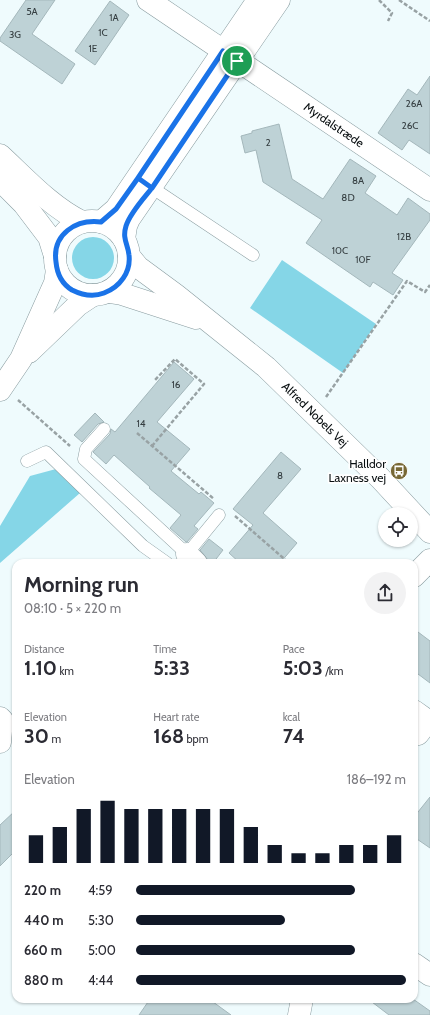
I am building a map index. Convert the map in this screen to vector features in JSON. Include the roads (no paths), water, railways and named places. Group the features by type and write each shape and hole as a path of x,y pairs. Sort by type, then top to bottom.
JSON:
{"street":[{"name":"Myrdalstræde","path":"148,0 430,190"},
{"path":"21,359 78,305 118,285 125,277 129,266 126,226 145,183 230,56 258,0"},
{"path":"230,56 279,0"},
{"path":"0,155 69,216 110,226 118,231 127,248"},
{"path":"0,180 24,204 49,237 62,280 71,289 82,294 101,294"},
{"path":"2,388 21,359 55,284 57,245 63,235 72,227 92,222 116,209 145,183"},
{"name":"Alfred Nobels Vej","path":"127,248 138,267 176,295 266,367 380,478 430,532"},
{"name":"Alfred Nobels Vej","path":"101,294 136,298 210,323"},
{"path":"418,572 430,560"},
{"path":"418,714 428,721 418,734"},
{"path":"0,718 2,720 0,742"},
{"path":"418,967 430,975"},
{"path":"300,1015 302,1003"}],"lane":[{"path":"145,183 253,255"},
{"path":"104,429 86,449 84,459 191,558 225,514"},
{"path":"27,461 46,452 143,546 161,559"}],"place":[{"name":"Halldor Laxness vej","path":"399,471"}]}
